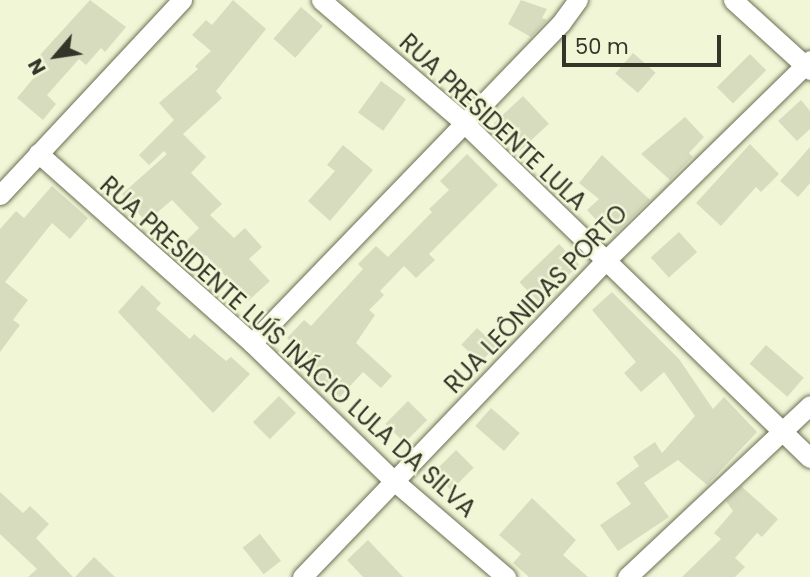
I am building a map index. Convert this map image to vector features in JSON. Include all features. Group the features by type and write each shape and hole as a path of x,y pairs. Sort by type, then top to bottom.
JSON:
{"street":[{"path":"0,195 182,0"},
{"name":"RUA PRESIDENTE LULA","path":"321,0 461,121 810,458"},
{"path":"252,343 461,121 561,23 578,0"},
{"path":"733,0 808,65"},
{"name":"RUA LEÔNIDAS PORTO","path":"302,577 606,260 808,65"},
{"name":"RUA PRESIDENTE LUÍS INÁCIO LULA DA SILVA","path":"38,153 252,343 394,481 506,577"},
{"path":"627,577 810,405"}],"building":[{"path":"90,0 126,27 105,52 101,48 86,65 79,59 47,95 56,104 43,120 17,98 37,74 29,67"},
{"path":"233,0 266,29 216,91 222,98 183,134 206,157 191,173 222,204 210,215 234,238 245,228 262,247 249,259 270,281 248,301 206,255 201,260 184,243 199,228 172,200 146,222 122,194 167,154 164,151 149,165 139,155 174,120 159,103 198,69 195,66 211,51 192,35 206,20 212,25"},
{"path":"521,0 547,9 542,18 547,20 531,37 508,24"},
{"path":"301,7 323,26 295,58 273,39"},
{"path":"633,53 656,73 638,93 615,73"},
{"path":"750,54 766,70 733,103 717,87"},
{"path":"381,81 406,99 383,131 358,113"},
{"path":"523,96 549,124 520,151 494,123"},
{"path":"801,100 810,111 810,129 797,141 778,121"},
{"path":"685,117 704,137 689,153 693,157 670,180 641,154"},
{"path":"750,144 779,174 761,192 756,187 721,226 696,203"},
{"path":"343,145 373,170 330,221 308,201 335,171 327,165"},
{"path":"810,147 810,183 798,197 780,181"},
{"path":"467,154 498,185 429,254 435,260 416,278 404,266 380,291 384,295 369,310 375,315 356,343 392,376 381,388 363,372 340,397 302,368 309,359 287,338 304,320 311,326 363,269 358,264 376,246 388,257 432,212 429,209 449,190 440,181"},
{"path":"602,155 650,200 612,237 587,210 599,199 579,183"},
{"path":"52,186 88,218 70,239 52,223 5,282 28,300 13,320 20,325 0,352 0,229 16,211 24,218"},
{"path":"679,232 697,252 669,277 651,257"},
{"path":"559,244 579,265 540,303 519,282"},
{"path":"142,285 161,303 156,309 190,339 194,334 226,361 231,357 250,374 213,413 118,312"},
{"path":"612,292 679,359 713,409 724,397 757,432 707,485 678,460 644,483 669,517 618,551 600,525 631,504 616,483 639,466 633,457 655,442 662,453 695,416 664,372 641,392 624,373 636,362 592,310"},
{"path":"477,328 496,346 480,363 461,345"},
{"path":"766,345 804,378 787,397 750,364"},
{"path":"279,396 296,413 270,439 253,422"},
{"path":"408,401 427,420 404,443 385,424"},
{"path":"491,408 520,433 504,451 475,426"},
{"path":"456,450 474,468 451,490 433,473"},
{"path":"741,486 778,519 762,537 757,533 735,558 745,567 735,577 682,577 721,539 714,533 733,511 726,501"},
{"path":"0,492 23,513 30,506 49,524 36,538 73,577 28,577 37,569 0,534"},
{"path":"532,498 576,540 563,555 588,577 529,577 513,563 521,554 499,535"},
{"path":"260,534 281,561 264,574 243,548"},
{"path":"368,540 403,577 363,577 347,560"},
{"path":"94,557 115,577 75,577"}]}
